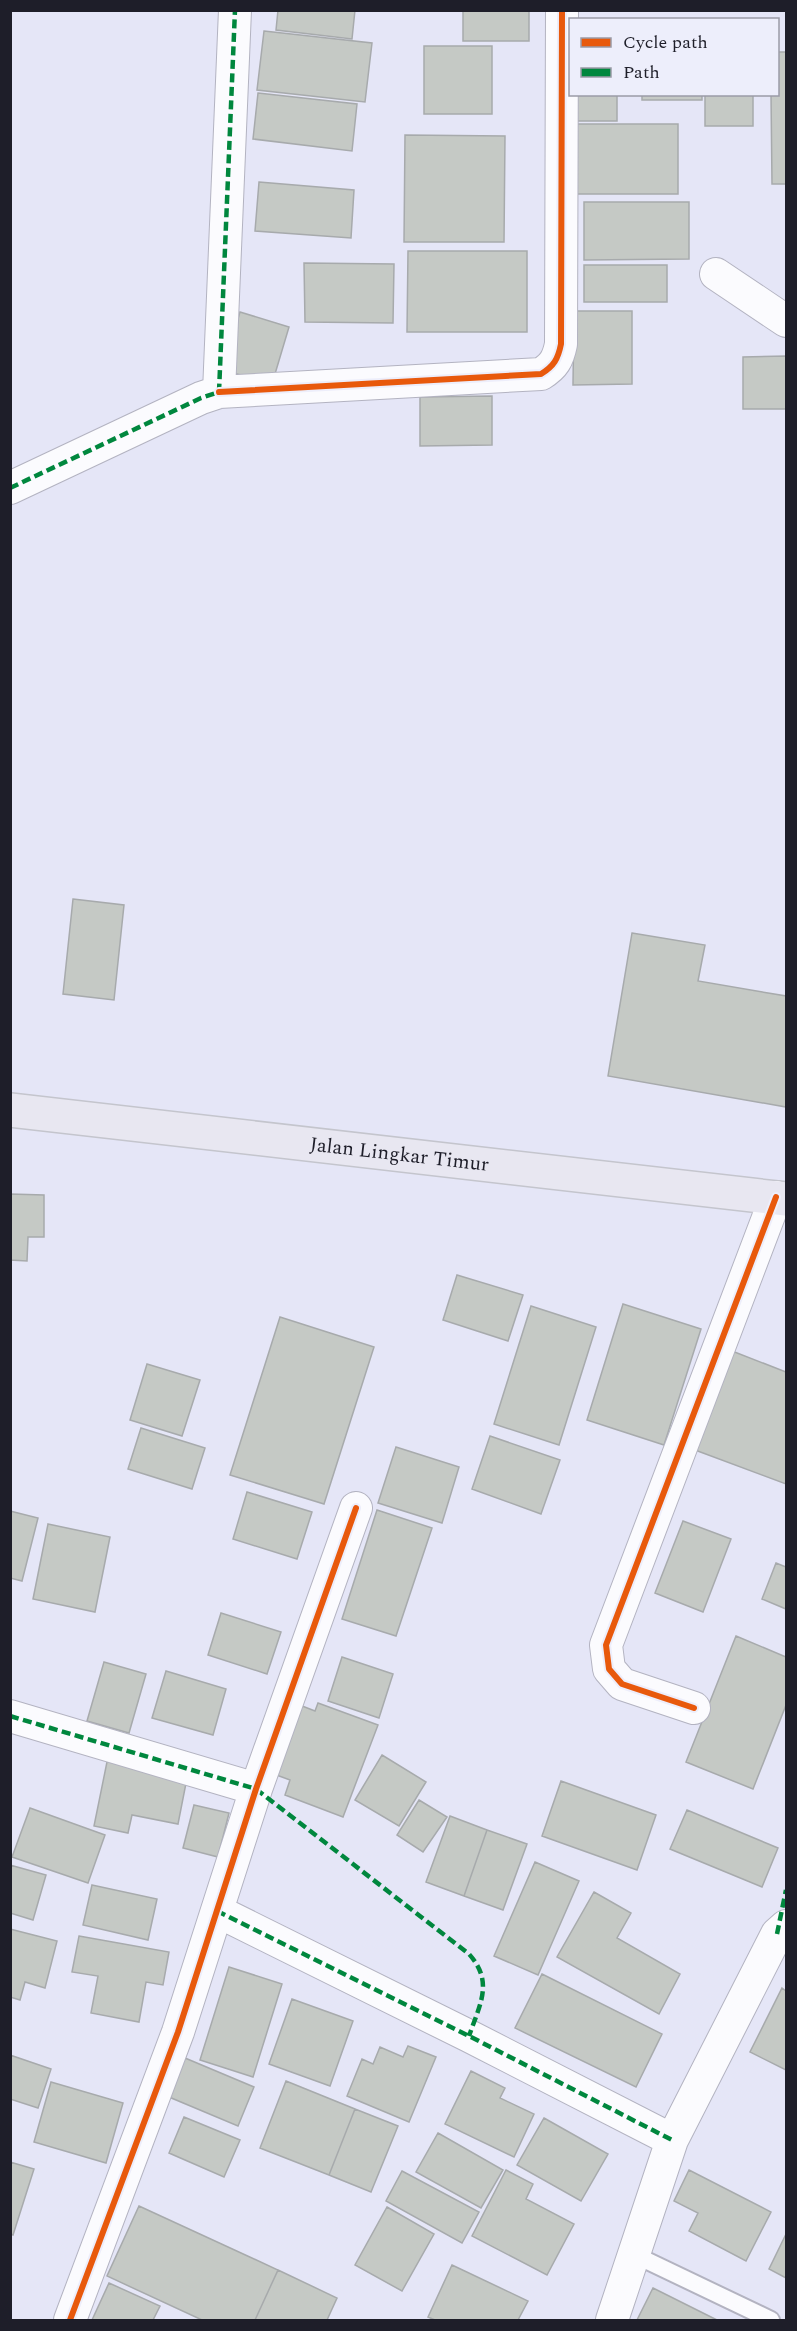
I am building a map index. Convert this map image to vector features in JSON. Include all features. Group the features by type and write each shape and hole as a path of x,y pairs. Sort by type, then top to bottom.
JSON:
{"highway":[{"name":"Jalan Lingkar Timur","path":"10,1110 781,1198"}],"street":[{"path":"219,392 235,10"},
{"path":"10,488 201,398 219,392 541,374 552,368 559,357 561,344 562,10"},
{"path":"716,274 786,321"},
{"path":"694,1708 622,1684 609,1669 606,1645 781,1198"},
{"path":"70,2320 178,2032 256,1789 356,1508"},
{"path":"10,1716 256,1789"},
{"path":"217,1911 470,2036 672,2140"},
{"path":"612,2320 672,2140 777,1934 786,1926"}],"lane":[{"path":"633,2254 771,2320"}],"building":[{"path":"278,10 355,10 352,39 276,30"},
{"path":"463,10 529,10 529,41 463,41"},
{"path":"264,31 372,43 365,102 257,90"},
{"path":"424,46 492,46 492,114 424,114"},
{"path":"779,52 786,52 786,184 772,184 771,96 779,96"},
{"path":"258,93 357,104 352,151 253,139"},
{"path":"570,96 617,96 617,121 568,121"},
{"path":"642,96 702,96 702,100 642,100"},
{"path":"705,96 753,96 753,126 705,126"},
{"path":"569,124 678,124 678,194 569,194"},
{"path":"405,135 505,136 504,242 404,242"},
{"path":"259,182 354,190 351,238 255,231"},
{"path":"584,202 689,202 689,259 584,260"},
{"path":"408,251 527,251 527,332 407,332"},
{"path":"304,263 394,264 393,323 305,322"},
{"path":"584,265 667,265 667,302 584,302"},
{"path":"574,311 632,311 632,384 573,385"},
{"path":"240,312 289,327 272,384 223,370"},
{"path":"786,356 786,409 743,409 743,357"},
{"path":"492,396 492,445 420,446 420,397"},
{"path":"73,899 124,905 114,1000 63,994"},
{"path":"632,933 705,945 698,981 786,996 786,1107 608,1076"},
{"path":"10,1194 44,1195 44,1237 28,1237 27,1261 10,1260"},
{"path":"457,1275 523,1295 508,1341 443,1320"},
{"path":"623,1304 701,1329 664,1445 587,1420"},
{"path":"531,1306 596,1327 559,1445 494,1424"},
{"path":"280,1317 374,1347 324,1504 230,1475"},
{"path":"732,1351 786,1372 786,1484 695,1450"},
{"path":"147,1364 200,1380 182,1436 130,1420"},
{"path":"141,1428 205,1448 192,1489 128,1469"},
{"path":"490,1436 560,1460 541,1514 472,1489"},
{"path":"396,1447 459,1467 442,1523 378,1503"},
{"path":"247,1492 312,1512 297,1559 233,1539"},
{"path":"377,1510 432,1528 396,1636 342,1619"},
{"path":"10,1511 38,1518 22,1581 10,1578"},
{"path":"683,1521 731,1539 703,1612 655,1593"},
{"path":"48,1524 110,1537 95,1612 33,1599"},
{"path":"776,1563 786,1567 786,1609 762,1599"},
{"path":"221,1613 281,1632 267,1674 208,1655"},
{"path":"736,1636 786,1657 786,1705 753,1789 686,1762"},
{"path":"342,1657 393,1674 379,1718 328,1701"},
{"path":"104,1662 146,1674 129,1733 87,1721"},
{"path":"166,1671 226,1689 213,1735 152,1718"},
{"path":"318,1703 378,1725 343,1817 285,1795 290,1780 271,1773 297,1704 315,1711"},
{"path":"382,1755 426,1782 399,1826 355,1800"},
{"path":"108,1757 188,1773 178,1824 132,1815 128,1833 94,1826"},
{"path":"561,1781 656,1815 637,1870 542,1836"},
{"path":"419,1800 447,1817 423,1852 397,1835"},
{"path":"194,1805 229,1813 218,1857 183,1848"},
{"path":"30,1808 105,1835 88,1883 12,1857"},
{"path":"687,1810 778,1848 762,1887 670,1849"},
{"path":"450,1816 487,1830 464,1896 426,1882"},
{"path":"487,1830 527,1844 503,1910 464,1896"},
{"path":"535,1862 579,1881 538,1975 494,1956"},
{"path":"10,1865 46,1875 33,1920 10,1913"},
{"path":"92,1885 157,1899 148,1940 83,1925"},
{"path":"594,1892 631,1913 617,1938 680,1974 659,2014 557,1957"},
{"path":"10,1929 57,1941 45,1988 25,1982 20,2000 10,1997"},
{"path":"79,1936 169,1952 163,1985 146,1982 139,2022 91,2013 98,1976 72,1972"},
{"path":"229,1967 282,1984 253,2077 200,2060"},
{"path":"542,1974 662,2034 636,2087 515,2028"},
{"path":"782,1988 786,1991 786,2070 750,2052"},
{"path":"292,1999 353,2021 330,2086 269,2064"},
{"path":"408,2046 436,2057 409,2122 347,2096 362,2059 373,2064 380,2047 403,2057"},
{"path":"10,2055 51,2069 38,2108 10,2099"},
{"path":"185,2058 254,2087 238,2126 169,2097"},
{"path":"471,2071 505,2088 500,2098 534,2114 514,2157 445,2124"},
{"path":"286,2081 355,2109 329,2175 260,2148"},
{"path":"51,2082 123,2103 106,2163 34,2142"},
{"path":"355,2109 398,2126 371,2192 329,2175"},
{"path":"184,2117 240,2140 224,2177 169,2153"},
{"path":"544,2118 608,2154 581,2201 517,2165"},
{"path":"438,2133 503,2170 481,2208 416,2172"},
{"path":"10,2162 34,2169 13,2235 10,2234"},
{"path":"506,2170 533,2184 526,2199 574,2224 547,2275 472,2236"},
{"path":"689,2170 771,2212 746,2261 689,2231 698,2213 674,2201"},
{"path":"402,2171 479,2212 462,2243 386,2201"},
{"path":"139,2206 278,2270 255,2320 202,2320 107,2276"},
{"path":"387,2207 434,2234 402,2291 355,2265"},
{"path":"786,2234 786,2278 769,2269"},
{"path":"452,2265 528,2301 518,2320 435,2320 428,2317"},
{"path":"278,2270 337,2298 327,2320 255,2320"},
{"path":"109,2283 160,2306 153,2320 92,2320"},
{"path":"653,2288 717,2320 637,2320"}],"marked path":[{"path":"10,488 201,398 219,392 235,10"},
{"path":"10,1716 256,1789 469,1954 477,1964 483,1984 480,2003 469,2036"},
{"path":"777,1934 786,1890"},
{"path":"217,1911 672,2140"}],"cycle path":[{"path":"219,392 541,374 552,365 557,358 561,344 562,10"},
{"path":"694,1708 622,1684 609,1669 606,1645 776,1197"},
{"path":"70,2320 178,2032 256,1789 356,1508"}]}
